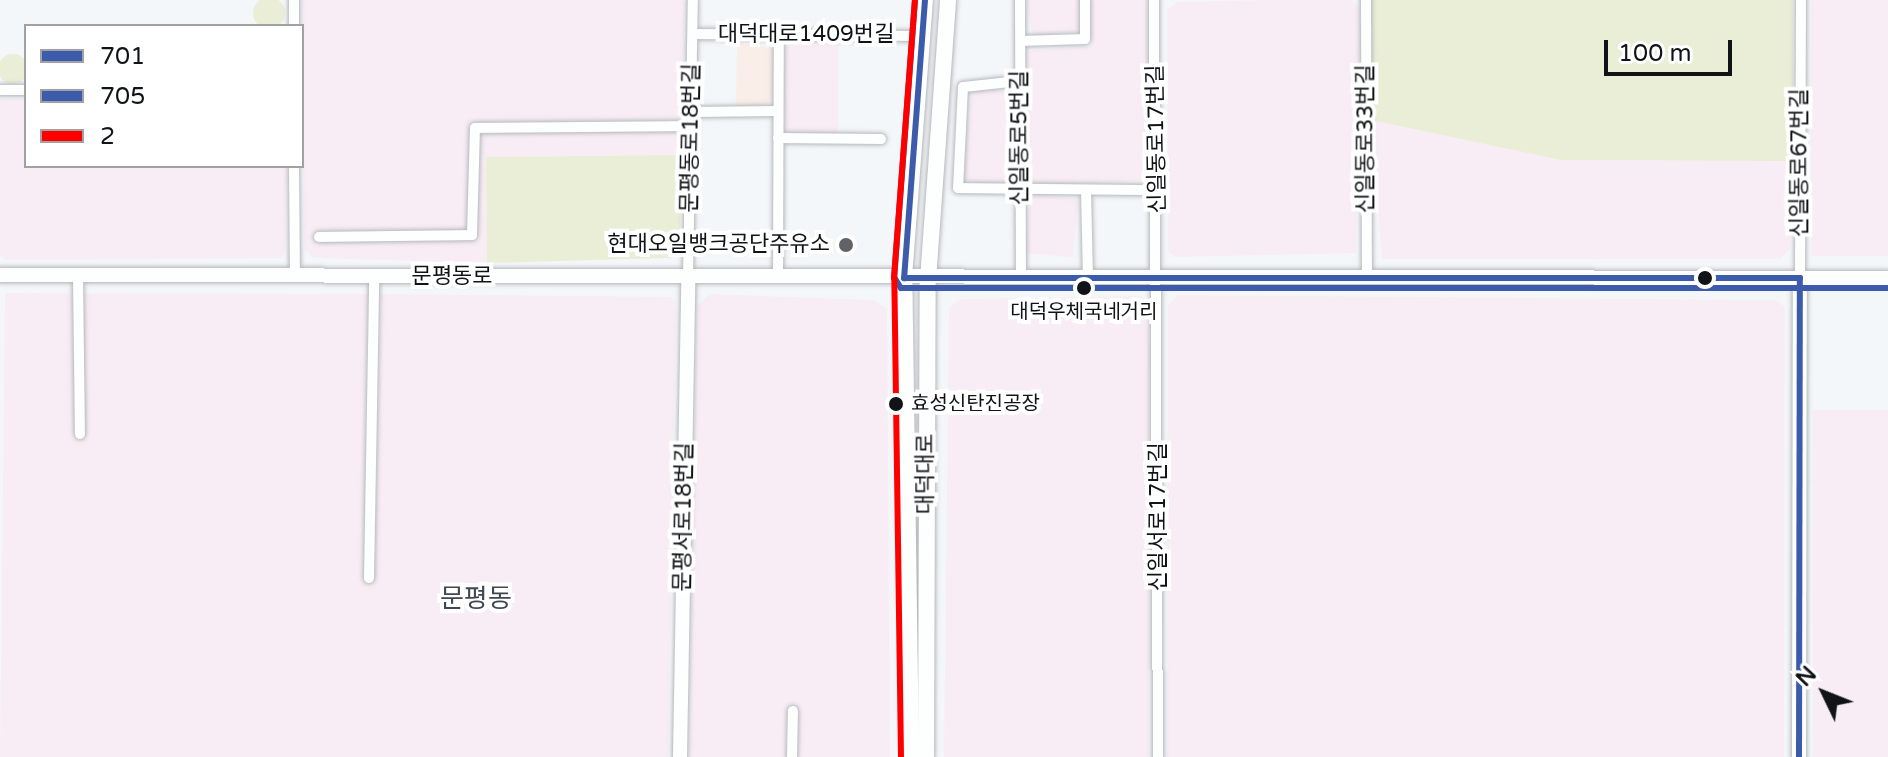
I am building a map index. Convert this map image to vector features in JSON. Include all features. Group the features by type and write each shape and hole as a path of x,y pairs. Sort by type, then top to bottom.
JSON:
{"main road":[{"name":"대덕대로","path":"911,757 904,278 919,36 925,0"},
{"name":"대덕대로","path":"926,757 928,280 948,0"},
{"name":"문평동로","path":"0,275 778,276 928,280 1021,277 1888,278"},
{"name":"문평서로18번길","path":"680,757 688,277"},
{"path":"1799,757 1800,278"}],"street":[{"path":"294,0 294,24"},
{"name":"문평동로18번길","path":"688,277 693,0"},
{"name":"신일동로5번길","path":"1020,0 1021,277"},
{"path":"1021,41 1085,39 1085,0"},
{"name":"신일동로17번길","path":"1154,0 1159,278"},
{"name":"신일동로33번길","path":"1366,0 1367,278"},
{"name":"신일동로67번길","path":"1800,278 1801,0"},
{"name":"대덕대로1409번길","path":"693,34 919,36"},
{"path":"778,276 779,37"},
{"path":"1019,81 963,87 958,188 1158,190"},
{"path":"0,90 24,90"},
{"path":"693,112 778,111"},
{"path":"319,237 472,235 475,128 693,126"},
{"path":"778,138 881,139"},
{"path":"294,168 295,276"},
{"path":"1086,190 1088,277"},
{"path":"78,276 80,434"},
{"path":"369,578 374,277"},
{"name":"신일서로17번길","path":"1158,757 1159,278"},
{"path":"792,757 793,711"}],"shaded area":[{"path":"302,0 685,0 681,155 487,157 487,263 314,258 304,249"},
{"path":"1026,0 1081,0 1082,31 1033,36"},
{"path":"1091,0 1149,0 1150,180 1035,186 1027,178 1026,51 1091,46"},
{"path":"1352,0 1360,8 1356,253 1175,257 1168,251 1167,10 1177,2"},
{"path":"1811,0 1888,0 1888,256 1811,256"},
{"path":"737,42 773,49 773,98 765,106 736,107"},
{"path":"839,42 838,135 790,134 783,128 782,52 791,43"},
{"path":"973,87 1014,93 1010,185 961,181"},
{"path":"0,99 24,99 24,168 287,168 286,248 281,258 6,260 0,256"},
{"path":"1371,120 1561,160 1793,161 1790,249 1780,259 1382,259"},
{"path":"1031,194 1079,199 1073,258 1025,253"},
{"path":"5,293 368,294 364,582 374,583 381,294 670,297 676,303 668,757 0,757"},
{"path":"710,294 874,300 887,309 890,757 798,757 798,709 787,709 786,757 689,757 697,306"},
{"path":"1178,295 1776,300 1785,307 1784,757 1167,757 1168,305"},
{"path":"1141,296 1150,303 1149,757 944,757 949,308 961,299"},
{"path":"1813,410 1888,410 1888,757 1813,757"}],"green space":[{"path":"262,-1 276,-1 284,7 284,19 280,24 258,24 254,19 254,7"},
{"path":"1371,0 1793,0 1793,161 1561,160 1371,120"},
{"path":"7,55 24,58 24,80 7,83 -1,75 -1,63"},
{"path":"681,155 680,244 670,258 487,263 486,157"}],"transit line":[{"name":"705","path":"915,0 894,277 901,288 1888,288"},
{"name":"2","path":"901,757 894,278 915,0"},
{"name":"701","path":"925,0 904,278 1800,278"},
{"name":"701","path":"1799,757 1800,278"}],"place":[{"name":"현대오일뱅크공단주유소","path":"846,245"},
{"name":"대덕우체국네거리","path":"1084,288"},
{"name":"효성신탄진공장","path":"896,404"}],"district":[{"name":"문평동","path":"476,599"}]}
